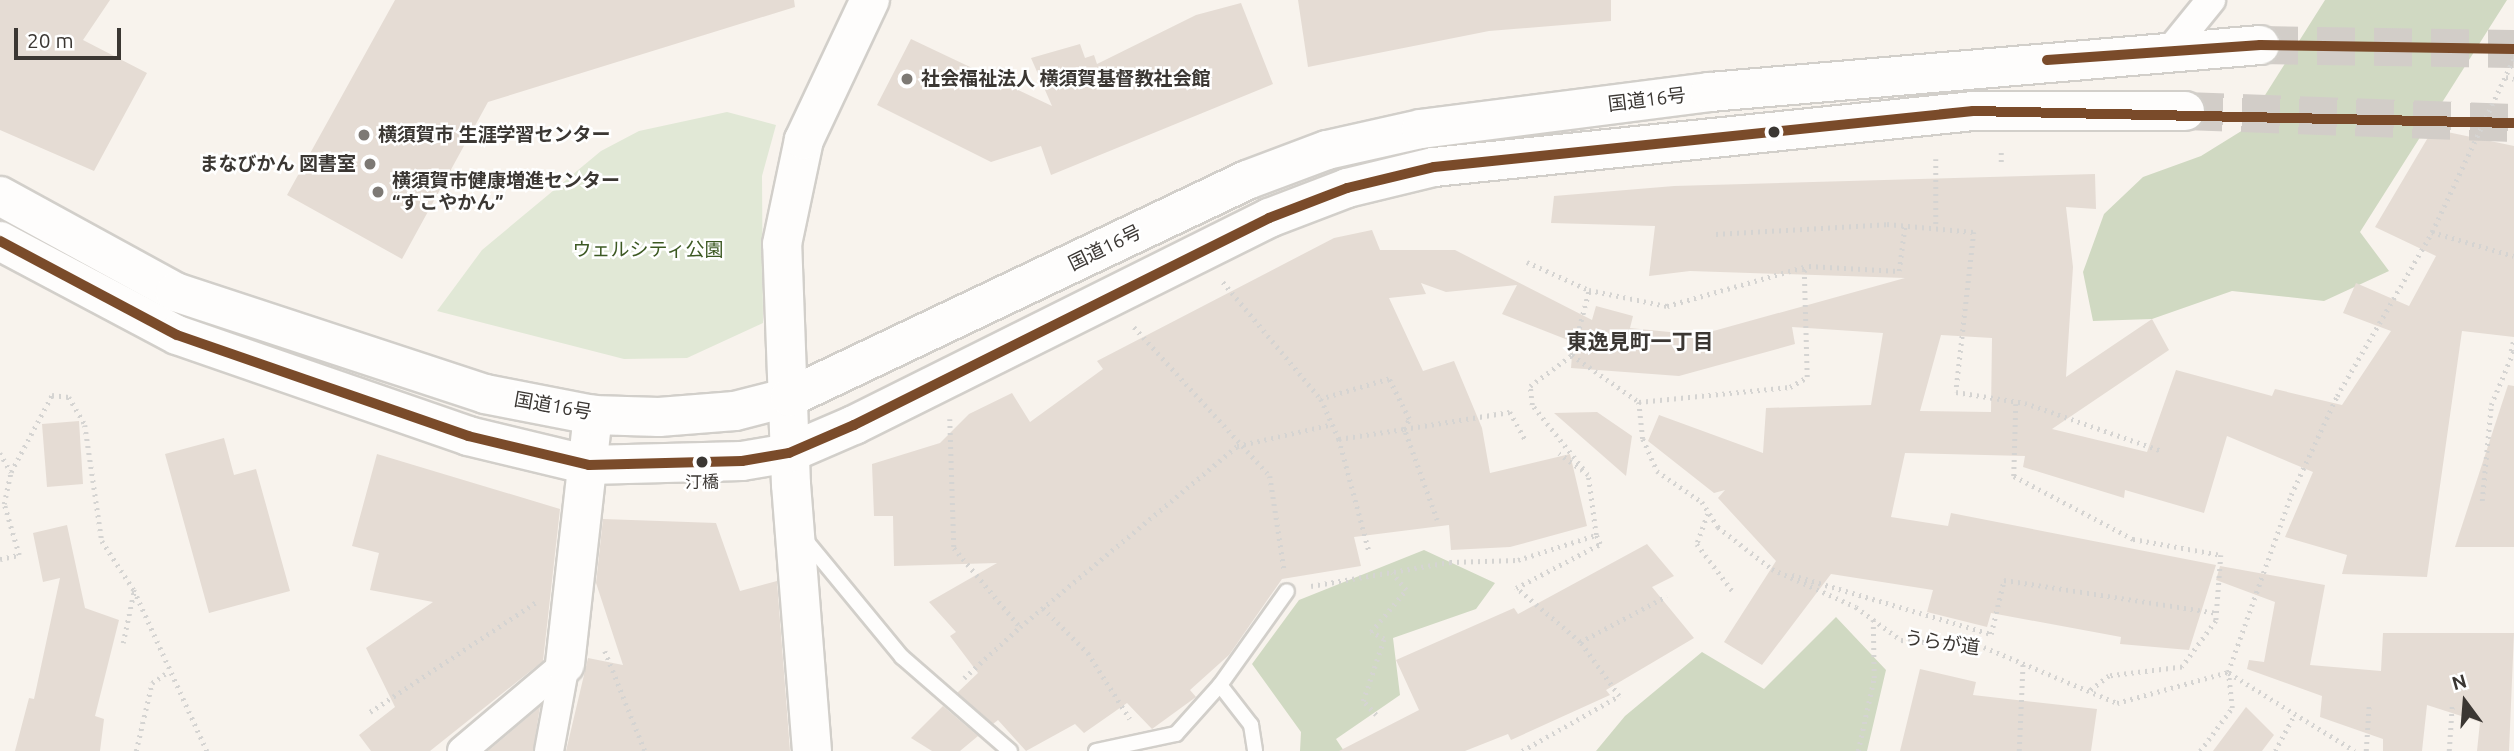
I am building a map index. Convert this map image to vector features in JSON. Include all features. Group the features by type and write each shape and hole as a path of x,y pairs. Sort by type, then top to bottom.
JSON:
{"main road":[{"path":"813,751 794,529 789,453 790,397 781,300 791,184 804,140 870,0"},
{"name":"国道16号","path":"0,196 175,292 485,394 593,415 735,411 790,397 1247,180 1327,150 1421,129 1710,92 2172,48 2260,45"},
{"path":"0,241 177,335 468,436 589,464 742,461 789,453 1269,218 1348,188 1434,167 1973,111 2185,111"},
{"path":"565,664 579,582 593,415"}],"street":[{"path":"2172,48 2211,0"},
{"path":"462,751 565,664"},
{"path":"549,751 565,664"}],"lane":[{"path":"794,529 842,577 902,657 1010,751"},
{"path":"1096,751 1176,734 1220,685 1287,591"},
{"path":"1220,685 1251,725 1255,751"}],"path":[{"path":"2200,751 2232,708 2228,673 2291,495 2337,396 2432,232 2514,58"},
{"path":"2507,77 2514,79"},
{"path":"1936,159 1936,225"},
{"path":"1527,262 1589,290 1667,306 1809,265 1899,271 1905,224"},
{"path":"1716,234 1905,224 1936,225 1974,232 1956,392 2017,404 2162,451"},
{"path":"2432,232 2514,256"},
{"path":"1572,355 1639,402 1790,387 1807,377 1804,271 1809,265"},
{"path":"1222,282 1321,399 1339,439 1368,551"},
{"path":"1522,751 1619,696 1580,642 1516,588 1600,544 1588,475 1532,405 1530,386 1572,355 1589,290"},
{"path":"1133,325 1237,446 1270,476 1287,591 1391,573 1518,560 1597,535"},
{"path":"2482,501 2491,405 2513,351 2514,338"},
{"path":"1321,399 1389,379 1409,419 1404,429 1437,520"},
{"path":"0,559 19,555 4,504 11,472 52,396 69,397 85,425 102,541 134,590 168,672 207,751"},
{"name":"うらが道","path":"1639,402 1643,439 1657,471 1778,572 1872,619 1901,640 1984,647 2023,661 2118,703 2149,699 2228,673"},
{"path":"2017,404 2014,475 2133,539 2221,555 2217,613 2182,667 2109,676 2089,692"},
{"path":"1339,439 1510,412 1525,439"},
{"path":"950,414 947,461 954,548 1020,627"},
{"path":"945,696 1020,627 1237,446 1333,424"},
{"path":"0,453 11,472"},
{"path":"1559,454 1588,475"},
{"path":"1709,513 1697,544 1734,593"},
{"path":"1778,572 1991,634 2004,580 2217,613"},
{"path":"1376,715 1363,701 1384,639 1371,632 1406,590 1391,573"},
{"path":"370,712 514,613 579,582"},
{"path":"123,643 134,590"},
{"path":"1580,642 1667,596"},
{"path":"1043,608 1088,653 1144,741"},
{"path":"1858,751 1874,678 1872,619"},
{"path":"603,646 645,751"},
{"path":"2019,751 2023,661"},
{"path":"136,751 152,683 168,672"},
{"path":"2228,673 2293,717 2355,751"},
{"path":"2366,751 2369,705"},
{"path":"2449,751 2452,706"},
{"path":"2275,751 2293,717"}],"green space":[{"path":"2325,0 2507,0 2360,232 2389,271 2324,301 2232,291 2152,319 2093,321 2083,272 2104,214 2143,177 2201,156 2243,130"},
{"name":"ウェルシティ公園","path":"727,112 776,125 762,176 763,323 687,358 624,359 437,311 482,250 601,151 639,131"},
{"path":"1424,550 1495,583 1476,609 1393,638 1400,695 1336,739 1344,751 1300,751 1301,732 1252,664 1299,600"},
{"path":"1836,617 1886,670 1867,751 1596,751 1625,716 1702,652 1764,689"}],"building":[{"path":"0,0 110,0 83,40 147,73 94,171 0,130"},
{"path":"395,0 794,0 795,7 488,102 402,259 287,195"},
{"path":"1298,0 1611,0 1611,21 1489,31 1308,67"},
{"path":"1241,3 1273,84 1051,175 1041,146 991,162 877,105 911,39 1052,106 1031,58 1080,44 1085,58 1094,55 1097,64 1196,15"},
{"path":"2433,129 2514,146 2514,337 2462,331 2427,577 2342,574 2347,555 2285,537 2313,472 2227,436 2204,513 2125,490 2124,498 2023,467 2025,456 1905,453 1891,517 1948,526 1951,513 2216,565 2189,650 2120,644 2121,637 1991,613 1987,627 1927,612 1933,590 1831,574 1762,665 1724,642 1776,561 1718,498 1725,490 1714,493 1648,441 1659,415 1763,453 1766,408 1871,405 1883,333 1792,327 1795,344 1679,376 1571,368 1573,342 1502,314 1517,285 1446,292 1421,283 1426,294 1389,298 1423,371 1454,361 1482,428 1490,473 1570,454 1587,526 1510,547 1451,550 1449,525 1354,537 1361,566 1282,579 1229,655 1190,690 1196,697 1152,729 1127,703 1084,733 1075,724 1026,751 998,720 993,724 957,693 978,673 950,636 956,632 929,602 997,563 894,566 893,516 874,516 872,464 940,443 969,414 1012,393 1030,422 1103,369 1097,361 1334,238 1372,230 1380,250 1455,250 1592,320 1596,306 1633,316 1630,328 1699,335 1905,278 1690,271 1649,276 1655,226 1551,223 1554,196 1674,186 2095,174 2096,209 2066,207 2073,267 2066,377 2152,319 2169,350 2052,429 2147,452 2176,370 2272,396 2275,389 2342,405 2391,331 2343,313 2356,283 2409,306 2436,256 2375,227","holes":["1941,335 1992,338 1991,412 1920,411"]},
{"path":"2508,385 2514,386 2514,547 2455,547"},
{"path":"1597,412 1632,436 1626,476 1554,413"},
{"path":"79,421 83,484 47,487 42,424"},
{"path":"224,438 234,475 256,469 290,591 209,613 165,454"},
{"path":"377,454 560,509 543,661 430,751 371,751 359,735 395,707 366,648 433,602 370,590 379,553 352,546"},
{"path":"603,519 716,523 740,591 777,581 790,751 566,751 588,658 623,665 596,583"},
{"path":"67,525 85,608 119,620 95,716 104,719 100,751 15,751 29,698 34,699 60,578 43,582 33,533"},
{"path":"1647,544 1674,576 1652,587 1694,638 1606,690 1610,695 1511,740 1508,734 1465,751 1339,751 1419,710 1396,660 1514,608 1518,614"},
{"path":"2220,566 2325,585 2310,665 2381,671 2383,633 2514,633 2509,751 2477,751 2480,722 2427,705 2422,751 2383,751 2383,739 2320,717 2322,696 2247,669 2249,660 2264,662 2275,602 2216,580"},
{"path":"1920,669 1976,682 1973,695 2097,709 2091,751 1900,751"},
{"path":"943,706 978,736 960,751 932,751 911,738"},
{"path":"540,707 533,751 488,751"},
{"path":"2246,707 2274,735 2262,751 2213,751"}],"tunnel":[{"path":"2260,45 2514,49"},
{"path":"2185,111 2514,123"}],"transit line":[{"path":"2047,60 2260,45 2514,49"},
{"path":"0,241 177,335 468,436 589,465 742,461 789,453 854,425 1269,218 1347,188 1434,167 1973,111 2514,123"}],"place":[{"name":"社会福祉法人 横須賀基督教社会館","path":"907,79"},
{"name":"横須賀市 生涯学習センター","path":"364,135"},
{"name":"まなびかん 図書室","path":"370,164"},
{"name":"横須賀市健康増進センター “すこやかん”","path":"378,192"},
{"name":"汀橋","path":"702,462"}],"district":[{"name":"東逸見町一丁目","path":"1640,341"}]}
